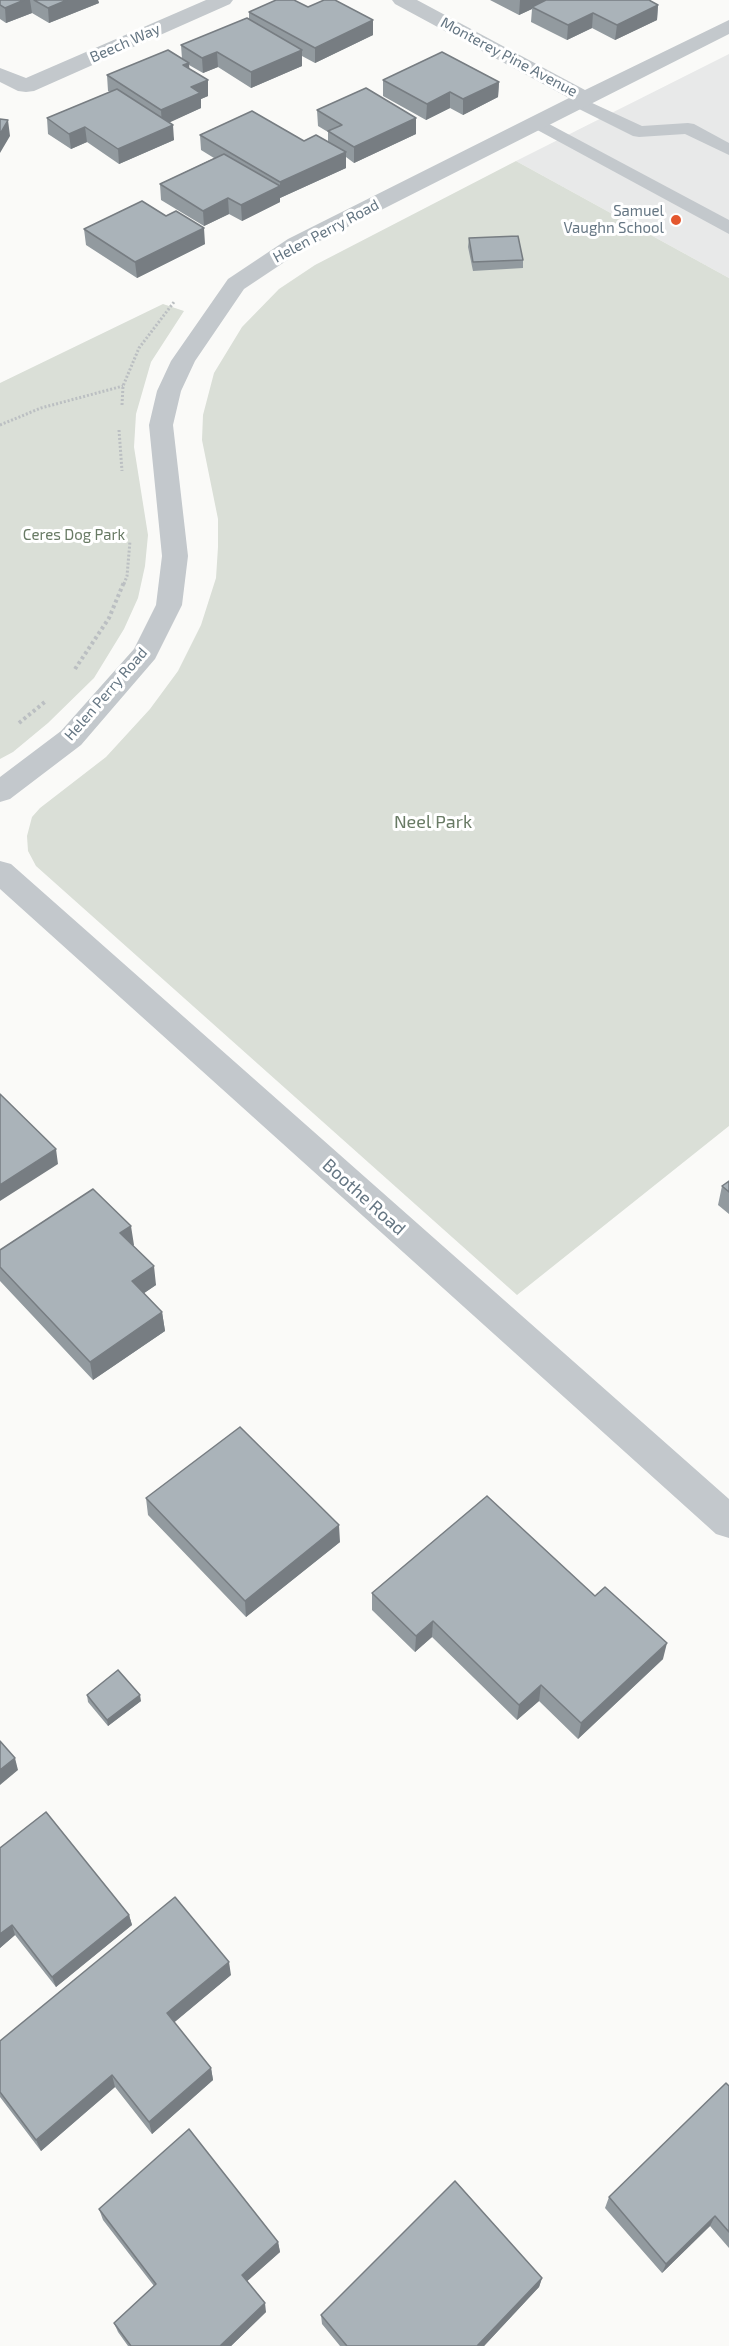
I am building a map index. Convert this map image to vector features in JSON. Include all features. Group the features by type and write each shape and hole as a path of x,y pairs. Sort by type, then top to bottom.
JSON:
{"street":[{"name":"Beech Way","path":"0,74 26,86 223,0"},
{"name":"Monterey Pine Avenue","path":"402,0 580,99"},
{"name":"Helen Perry Road","path":"0,792 71,738 144,653 169,605 175,556 169,484 160,425 169,391 183,361 236,284 296,244 580,99 727,30"},
{"name":"Boothe Road","path":"0,872 729,1522"}],"lane":[{"path":"580,99 639,132 687,128 729,150"},
{"path":"536,122 729,228"}],"path":[{"path":"0,425 41,408 123,386 121,413"},
{"path":"119,424 120,460 124,481"},
{"path":"68,677 109,618 127,576 130,535"},
{"path":"12,729 55,694"}],"shaded area":[{"name":"Samuel Vaughn School","path":"729,54 729,278 516,161"}],"green space":[{"name":"Neel Park","path":"516,161 729,278 729,1126 517,1295 36,866 28,851 27,836 32,817 40,808 106,757 150,709 178,671 201,625 216,578 218,547 218,519 202,440 203,415 214,373 242,327 279,289 315,265"},
{"name":"Ceres Dog Park","path":"163,304 184,311 151,362 136,414 134,447 148,535 145,566 138,598 124,629 94,678 48,723 13,752 0,759 0,383"}],"building":[{"path":"0,0 24,0 5,8 0,5"},
{"path":"34,0 67,0 48,8"},
{"path":"276,0 294,0 308,7 324,0 335,0 373,20 315,48 249,12"},
{"path":"546,0 649,0 658,5 617,25 593,13 568,25 532,7"},
{"path":"247,18 302,50 251,72 217,52 202,58 181,45"},
{"path":"168,50 189,63 183,65 208,80 191,87 200,93 161,110 107,75"},
{"path":"442,52 499,82 463,99 450,92 427,104 383,80"},
{"path":"366,88 416,118 354,147 328,131 342,125 317,110"},
{"path":"117,89 173,125 118,149 85,127 69,134 47,118"},
{"path":"252,111 304,141 316,135 346,152 280,182 200,135"},
{"path":"0,119 8,120 0,134"},
{"path":"224,154 280,186 241,205 228,198 203,211 160,184"},
{"path":"142,201 166,216 176,211 204,228 135,262 84,229"},
{"path":"518,236 523,260 473,262 469,238"},
{"path":"0,1094 56,1149 0,1185"},
{"path":"729,1181 729,1192 722,1186"},
{"path":"93,1189 131,1226 120,1233 154,1266 132,1281 162,1312 90,1362 0,1267 0,1250"},
{"path":"240,1427 339,1525 245,1601 146,1498"},
{"path":"487,1496 595,1596 605,1587 667,1643 581,1723 541,1685 519,1705 433,1621 416,1636 372,1593"},
{"path":"118,1670 140,1695 107,1720 87,1695"},
{"path":"0,1741 15,1758 0,1770"},
{"path":"46,1812 129,1915 52,1977 12,1925 0,1934 0,1848"},
{"path":"175,1897 229,1962 167,2013 211,2068 149,2122 112,2075 36,2140 0,2092 0,2041"},
{"path":"726,2083 729,2086 729,2232 715,2216 666,2264 609,2197"},
{"path":"189,2129 278,2242 242,2275 265,2303 220,2346 131,2346 114,2323 156,2284 99,2209"},
{"path":"455,2181 542,2278 477,2346 347,2346 321,2315"}],"place":[{"name":"Samuel Vaughn School","path":"676,220"}]}
